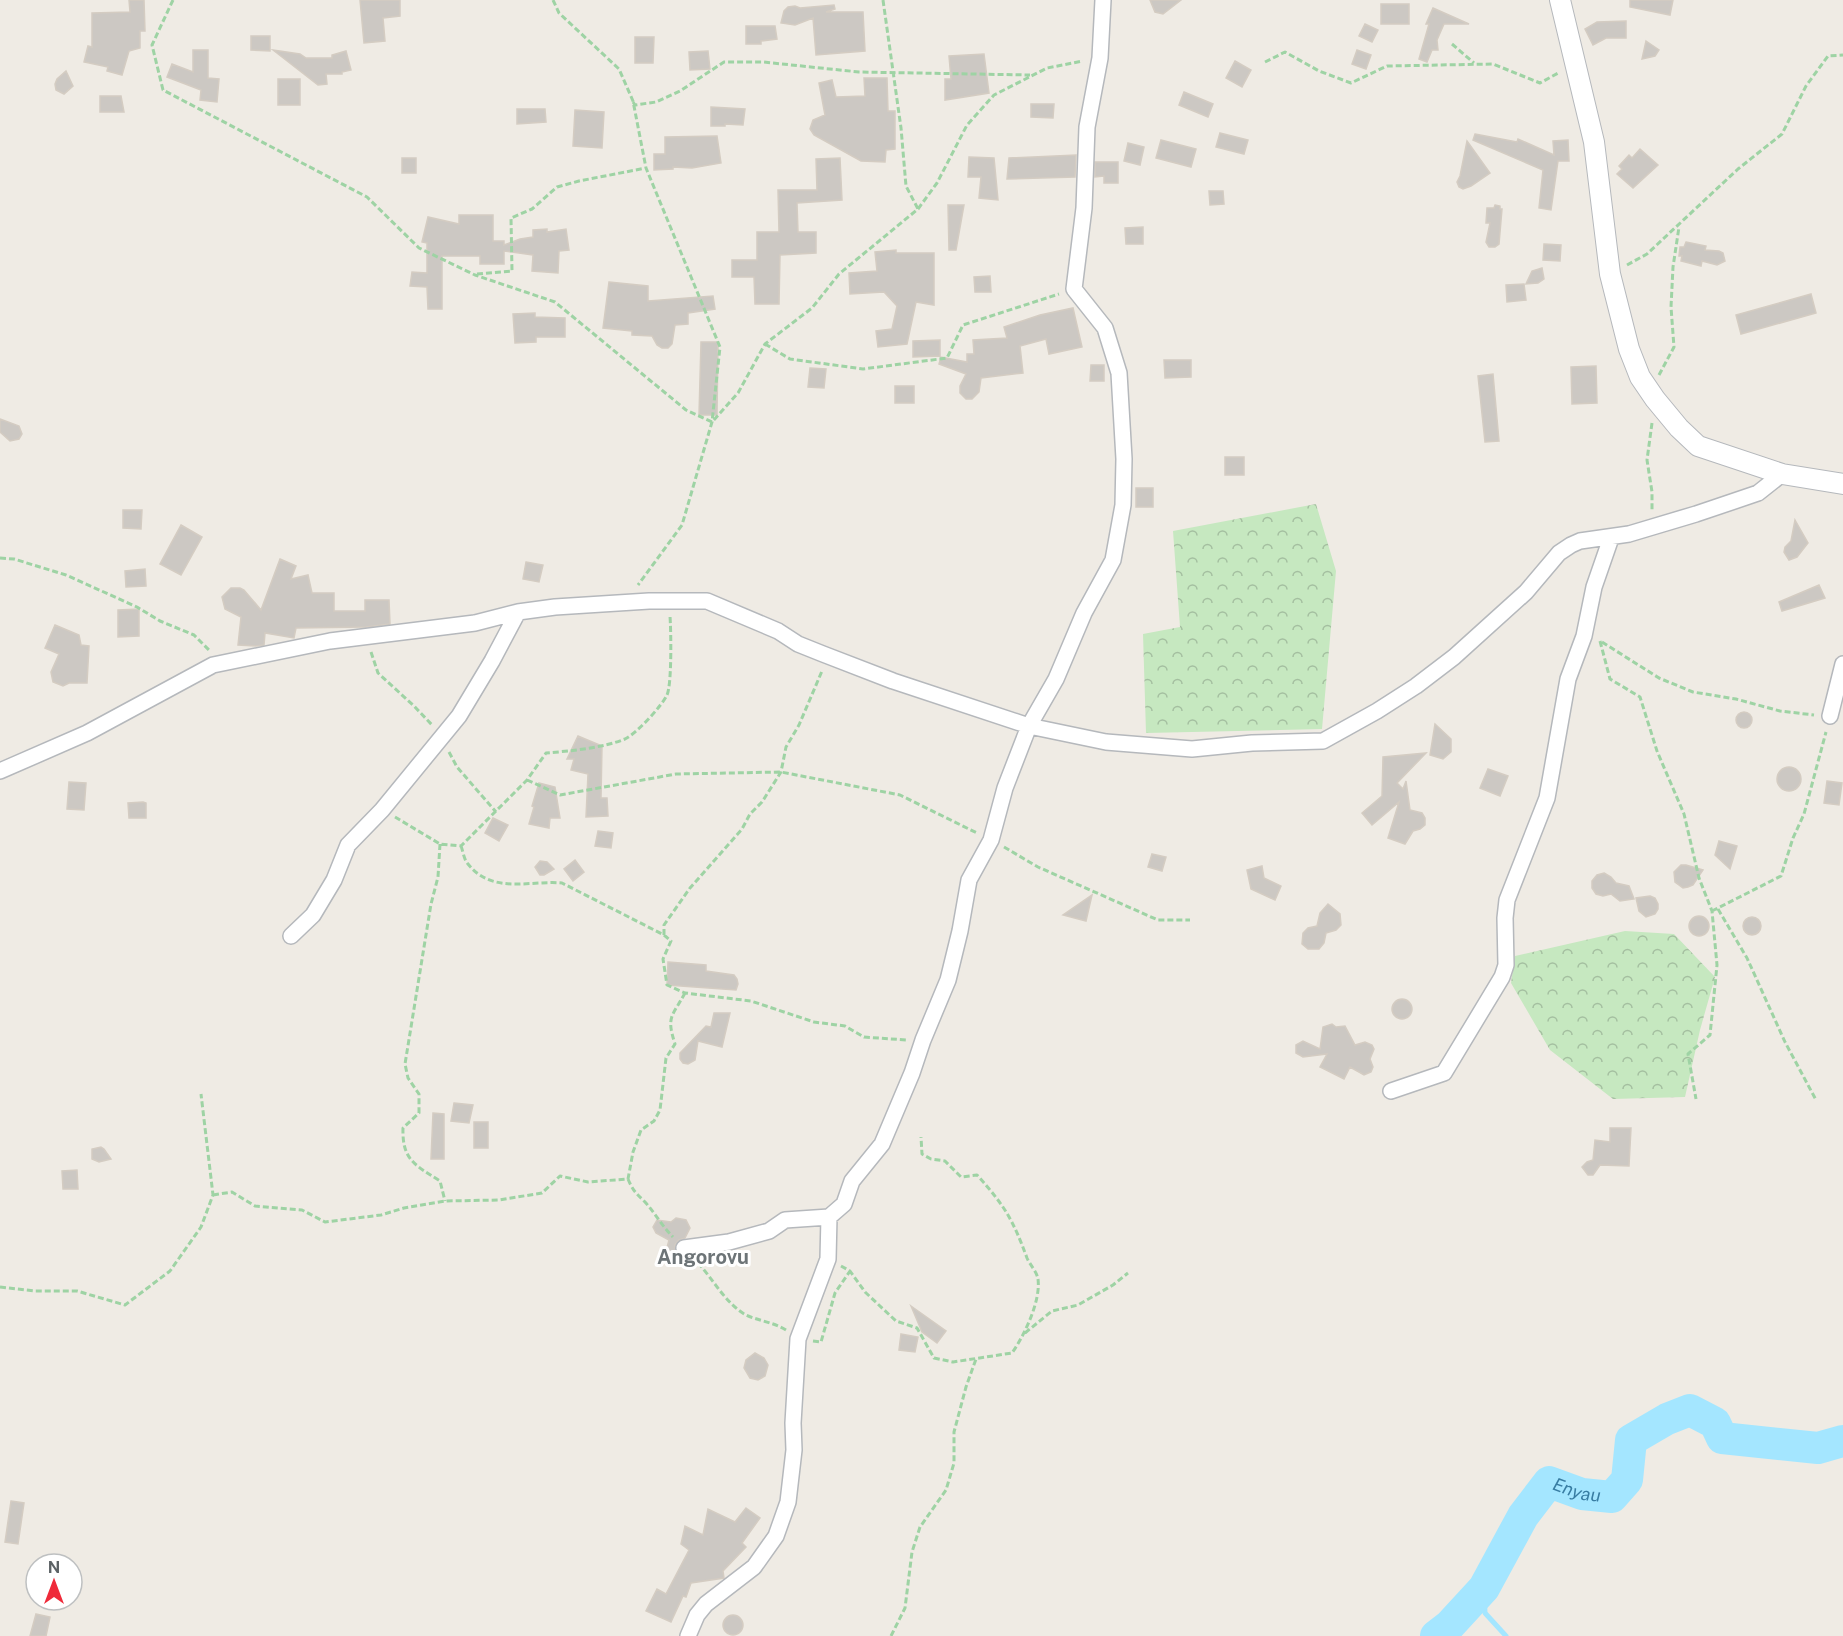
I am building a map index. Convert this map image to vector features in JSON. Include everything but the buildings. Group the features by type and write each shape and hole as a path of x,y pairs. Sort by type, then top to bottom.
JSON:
{"street":[{"path":"684,1248 729,1242 769,1231 785,1220 829,1217 844,1204 852,1181 882,1143 948,980 969,879 990,840 1005,788 1029,726 1056,679 1084,613 1113,560 1123,505 1124,459 1119,373 1105,328 1074,289 1084,208 1088,127 1100,58 1103,0"},
{"path":"1560,0 1594,142 1610,274 1629,349 1640,377 1679,429 1698,446 1782,474 1843,484"},
{"path":"0,771 87,734 213,665 330,641 475,623 518,612 555,607 707,601 778,631 798,644 823,654 893,681 1029,726 1106,742 1192,749 1252,743 1323,741 1416,686 1454,657 1526,592 1559,552 1580,541 1611,538 1652,528 1758,493 1782,474"},
{"path":"1391,1091 1444,1073 1502,977 1506,965 1507,900 1547,798 1563,699 1584,636 1594,587 1611,538"},
{"path":"291,936 314,915 334,880 348,845 382,810 459,716 518,612"},
{"path":"1830,716 1843,664"},
{"path":"688,1636 697,1615 706,1604 754,1567 776,1536 788,1502 794,1450 793,1423 798,1339 828,1258 829,1217"}],"path":[{"path":"173,0 152,45 162,90 367,197 419,248 475,275 555,302 686,411 712,422"},
{"path":"554,0 559,13 619,69 633,101 646,168 720,347 712,422 682,525 624,603"},
{"path":"883,0 894,72 906,186 918,209"},
{"path":"1452,44 1476,65"},
{"path":"1265,62 1284,52 1319,71 1351,84 1387,66 1493,64 1540,84 1574,63"},
{"path":"1610,274 1647,254 1738,169 1782,134 1806,86 1828,56 1843,55"},
{"path":"712,422 738,393 765,344 812,308 839,274 918,209 937,183 967,125 994,94 1047,68 1100,58"},
{"path":"633,101 635,105 656,102 680,91 724,62 763,62 859,72 1032,75"},
{"path":"475,275 512,271 511,218 532,209 557,188 579,181 646,168"},
{"path":"765,344 790,359 863,369 947,358 963,325 1074,289"},
{"path":"0,558 14,559 66,575 137,606 160,621 194,635 210,650 213,665"},
{"path":"382,810 440,844 461,846 527,780 546,753 590,747 626,738 650,717 667,694 672,636 668,602"},
{"path":"365,636 378,673 414,706 441,738 457,766 496,812"},
{"path":"1584,636 1601,641 1659,678 1693,693 1736,699 1780,711 1830,716 1804,814 1793,838 1781,876 1712,911"},
{"path":"1601,641 1610,679 1640,697 1657,751 1684,814 1698,878 1712,911 1717,965 1710,1035 1688,1054 1696,1099"},
{"path":"664,935 664,925 690,888 742,829 781,772 786,747 799,725 822,673 823,654"},
{"path":"527,780 560,795 676,774 781,772 900,795 1038,867 1158,920 1190,920"},
{"path":"440,844 438,877 431,904 405,1064 408,1078 419,1094 419,1113 403,1128 402,1145 413,1164 440,1181 445,1201"},
{"path":"461,846 467,864 484,877 504,884 562,883 664,935 671,940 663,959 667,985 685,993 750,1001 814,1022 845,1026 864,1037 895,1041 923,1040"},
{"path":"1718,909 1747,958 1785,1042 1816,1100"},
{"path":"685,993 671,1013 670,1030 675,1044 666,1058 660,1110 654,1120 641,1130 633,1152 628,1179 633,1191 646,1203 660,1224 745,1314 778,1325 798,1339 821,1342 835,1293 850,1271"},
{"path":"0,1287 35,1291 77,1291 125,1305 170,1271 201,1227 213,1195 201,1094"},
{"path":"828,1258 850,1271 865,1293 896,1321 917,1328 934,1358 953,1362 1012,1353 1024,1334 1038,1290 1038,1277 1028,1260 1012,1219 999,1199 977,1175 961,1177 945,1161 931,1159 922,1154 921,1137"},
{"path":"213,1195 232,1192 255,1206 302,1210 325,1222 381,1215 404,1208 445,1201 499,1200 542,1193 560,1176 588,1182 628,1179"},
{"path":"1024,1334 1052,1311 1078,1305 1113,1285 1128,1273"},
{"path":"891,1636 905,1608 912,1552 920,1527 946,1490 954,1463 954,1432 976,1358"}],"green space":[{"path":"1316,504 1336,571 1322,729 1146,733 1143,634 1180,627 1173,531"},
{"path":"1625,931 1674,934 1715,977 1685,1097 1613,1099 1550,1050 1511,983 1515,956"}],"waterway":[{"name":"Enyau","path":"1436,1636 1449,1626 1484,1588 1523,1516 1549,1482 1582,1494 1612,1497 1627,1480 1631,1440 1667,1419 1690,1410 1715,1423 1722,1438 1818,1448 1843,1441"},
{"path":"1484,1588 1485,1613 1506,1636"}],"district":[{"name":"Angorovu","path":"703,1257"}]}
